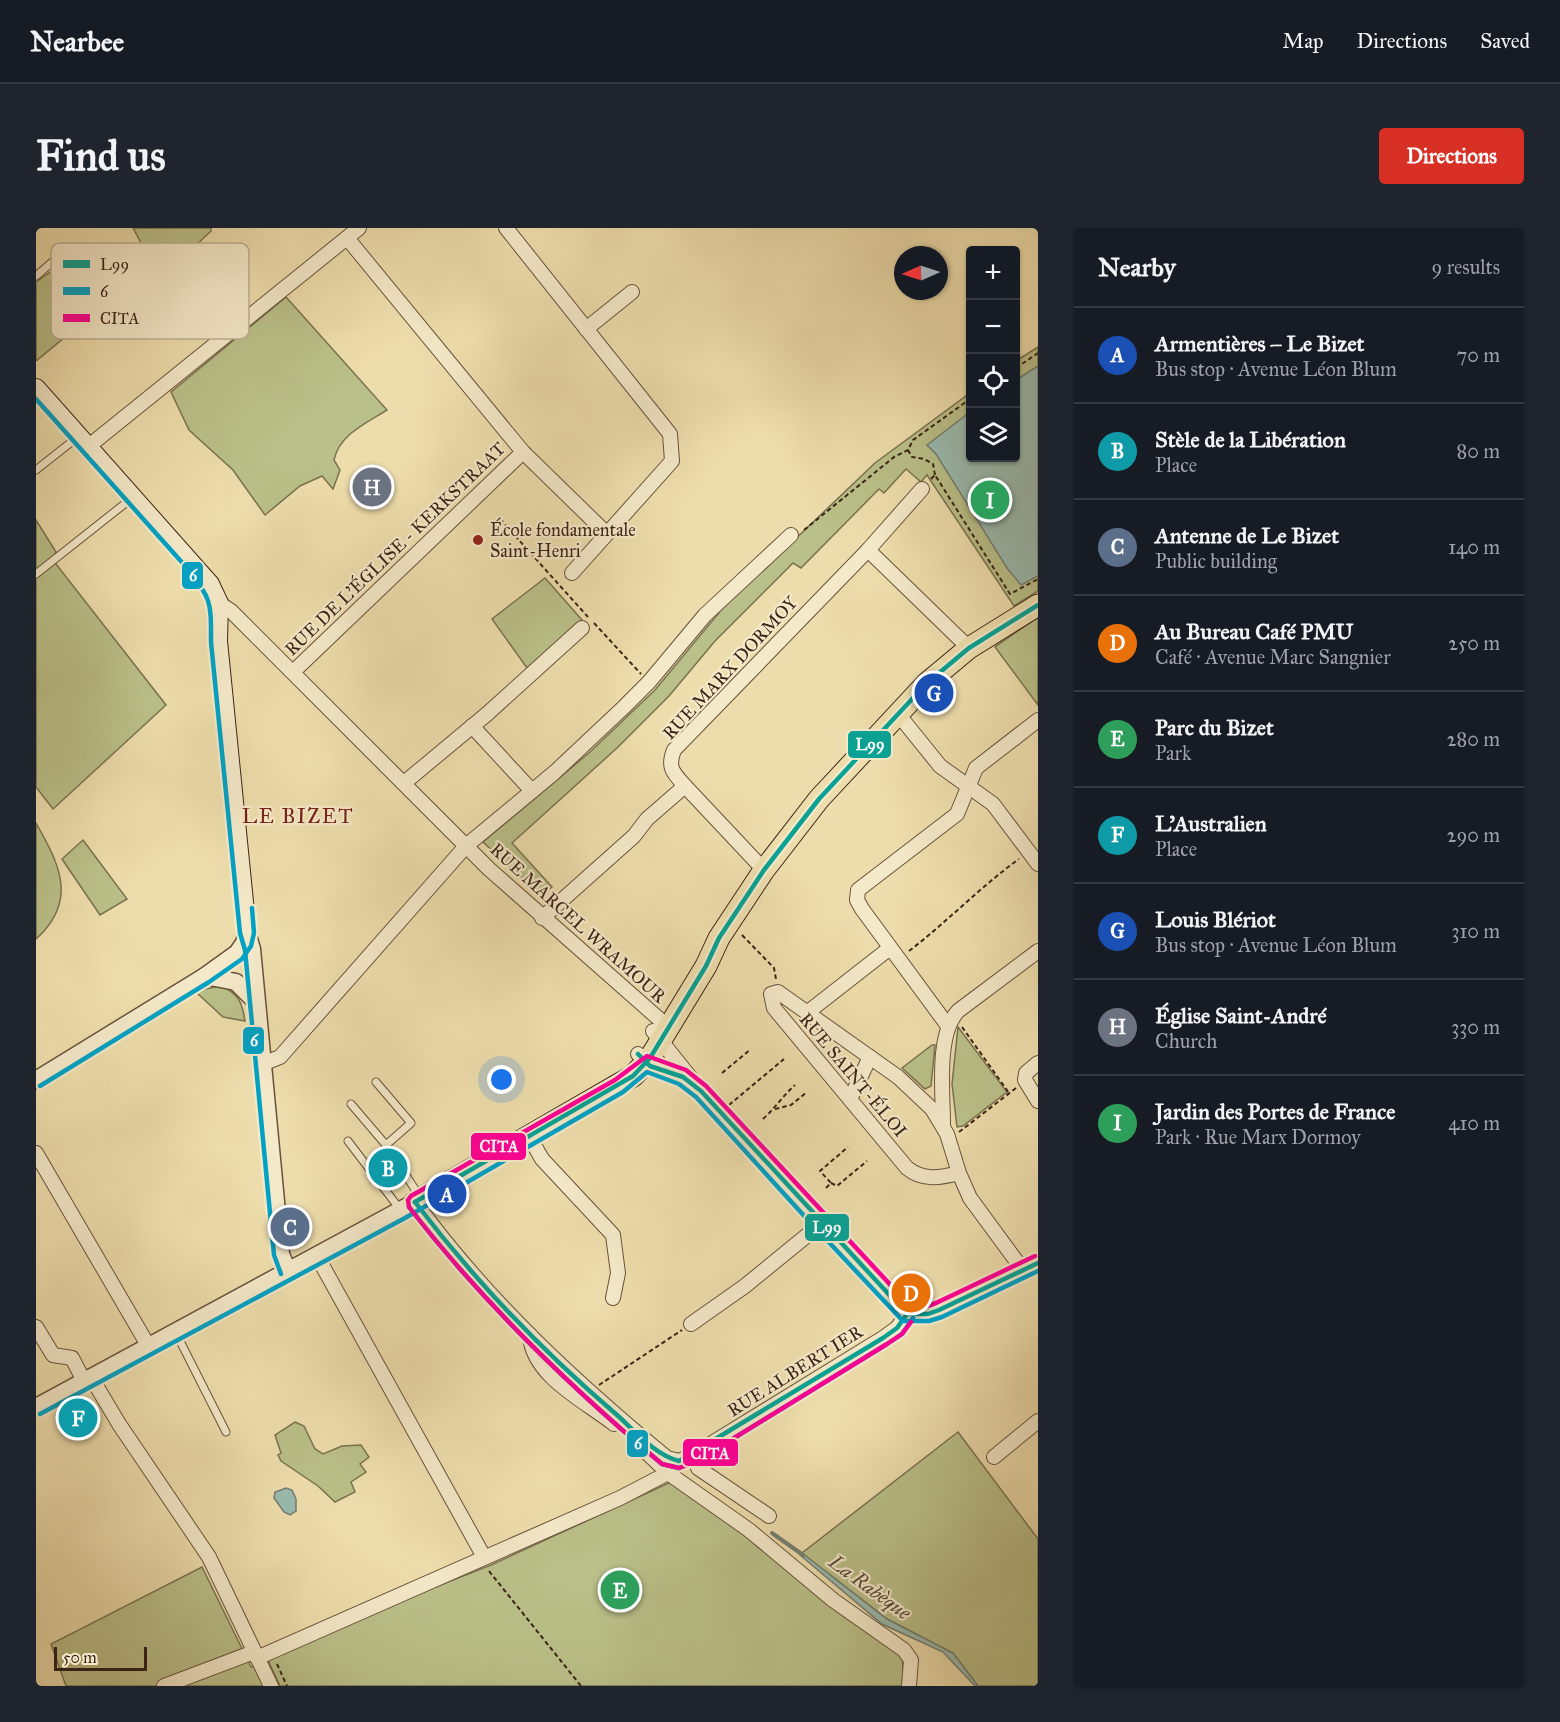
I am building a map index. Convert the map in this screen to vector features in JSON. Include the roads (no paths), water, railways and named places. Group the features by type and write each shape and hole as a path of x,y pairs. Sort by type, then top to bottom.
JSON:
{"main road":[{"path":"36,388 210,584 219,603 218,641 247,932"},
{"path":"412,1204 579,1106 619,1086 642,1059 701,957 724,930 764,870 819,799 927,683 969,648 986,630 1038,595"},
{"path":"969,648 1038,605"}],"street":[{"path":"249,314 359,228"},
{"path":"506,228 670,434 672,461 572,573"},
{"path":"347,238 523,452 606,533"},
{"path":"586,329 632,292"},
{"path":"84,441 216,339"},
{"name":"RUE DE L'ÉGLISE - KERKSTRAAT","path":"293,672 523,452"},
{"name":"RUE MARX DORMOY","path":"685,786 670,769 674,750 868,550 922,489"},
{"path":"262,1064 280,1057 466,846 532,791 650,682 705,615 791,535"},
{"path":"868,550 969,648"},
{"name":"RUE MARCEL WRAMOUR","path":"219,603 231,610 466,846 660,1029 701,1091"},
{"path":"404,783 582,628"},
{"path":"898,714 940,766 993,804 1038,864"},
{"path":"950,1021 859,904 858,890 957,814 973,772 980,764 1038,720"},
{"path":"472,726 532,791"},
{"path":"542,918 634,836 647,819 685,786 764,870"},
{"path":"36,1080 205,976 237,953 244,943 247,932"},
{"path":"247,932 252,949 281,1254 288,1271"},
{"path":"943,1124 944,1056 950,1021 1038,951"},
{"name":"RUE SAINT-ÉLOI","path":"808,1012 895,953"},
{"path":"205,976 236,982 256,1002"},
{"name":"RUE SAINT-ÉLOI","path":"958,1173 933,1178 912,1172 774,1008 770,995 773,992 780,993 917,1093 943,1124 958,1173 970,1198 1023,1270"},
{"path":"850,1099 870,1057"},
{"path":"642,1059 683,1077 701,1091 821,1224 907,1314 934,1312 1038,1263"},
{"path":"1038,1063 1026,1073 1025,1080 1038,1101"},
{"path":"528,1136 542,1159 613,1235 618,1274 613,1298"},
{"path":"36,1153 149,1347"},
{"path":"36,1407 412,1204 481,1286 589,1391 667,1458 679,1461 696,1454 698,1468 769,1516"},
{"path":"691,1324 745,1286 821,1224"},
{"path":"317,1256 484,1557"},
{"name":"RUE ALBERT IER","path":"696,1454 892,1332 907,1314"},
{"path":"36,1327 53,1354 72,1358 88,1379 209,1557 271,1686"},
{"path":"530,1335 532,1353 544,1369 625,1432 668,1473 749,1530 832,1600 904,1650 910,1660 909,1686"},
{"path":"994,1457 1038,1421"},
{"path":"164,1686 255,1655 620,1498 668,1473"}],"lane":[{"path":"36,276 51,265"},
{"path":"36,470 84,441"},
{"path":"36,574 134,496"},
{"path":"376,1082 411,1123 386,1145"},
{"path":"351,1104 386,1145 412,1204"},
{"path":"348,1141 412,1204"},
{"path":"176,1333 226,1432"}],"water":[{"path":"1038,366 1038,576 1021,585 1007,568 936,454 927,445 966,415 966,462 1020,462 1020,377"},
{"path":"286,1488 292,1490 296,1499 296,1511 290,1515 284,1512 274,1498 275,1492"},
{"path":"802,1553 887,1619 953,1653 978,1686 975,1686 943,1652 882,1624 800,1555"}],"waterway":[{"name":"La Rabèque","path":"772,1533 803,1555"}],"place":[{"name":"Église Saint-André","path":"372,487"},
{"name":"Jardin des Portes de France","path":"990,500"},
{"name":"École fondamentale Saint-Henri","path":"478,540"},
{"name":"Louis Blériot","path":"934,693"},
{"name":"Stèle de la Libération","path":"388,1168"},
{"name":"Armentières – Le Bizet","path":"447,1194"},
{"name":"Antenne de Le Bizet","path":"290,1227"},
{"name":"Au Bureau Café PMU","path":"911,1293"},
{"name":"L'Australien","path":"78,1418"},
{"name":"Parc du Bizet","path":"620,1590"}],"district":[{"name":"LE BIZET","path":"298,816"}]}
